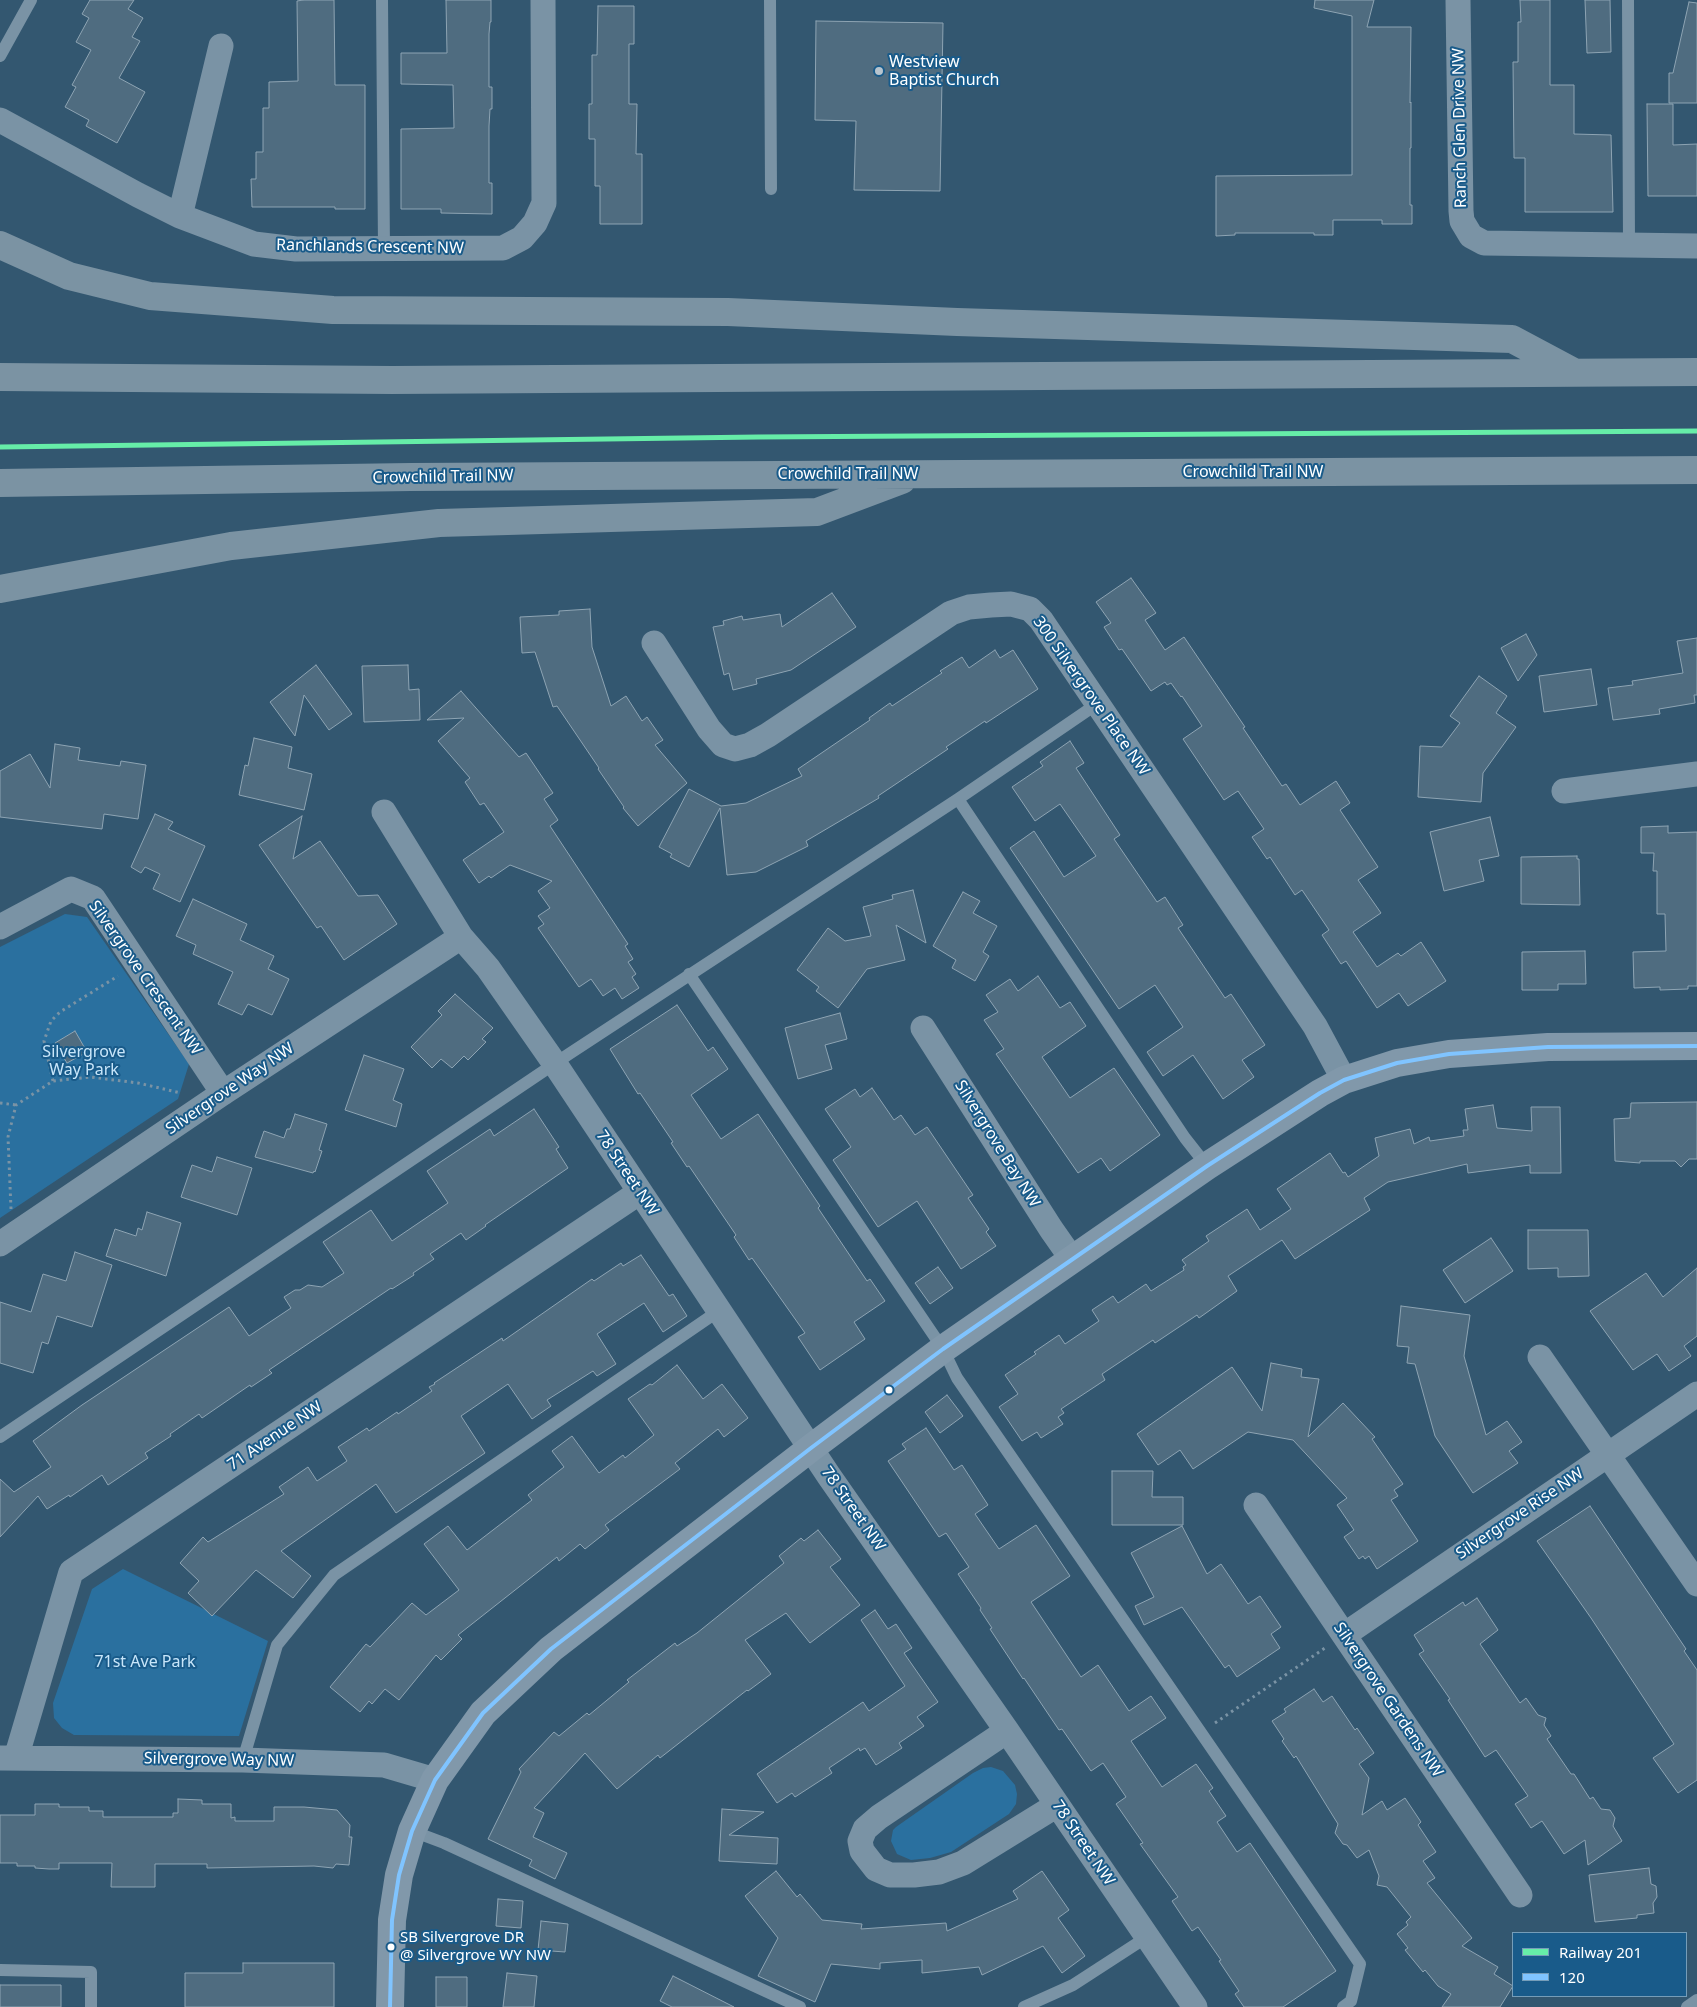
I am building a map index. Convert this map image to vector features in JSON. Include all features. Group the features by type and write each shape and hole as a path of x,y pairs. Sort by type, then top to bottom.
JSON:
{"highway":[{"path":"0,244 69,276 150,296 333,310 728,312 967,322 1512,339 1575,373"},
{"path":"0,377 412,380 1697,372"},
{"name":"Crowchild Trail NW","path":"0,483 411,476 1697,470"},
{"path":"0,588 231,546 438,523 817,512 918,473"}],"street":[{"name":"Ranchlands Crescent NW","path":"0,120 180,216 254,244 296,249 502,248 522,238 534,223 544,204 543,0"},
{"name":"Ranch Glen Drive NW","path":"1458,0 1461,211 1466,229 1471,236 1484,243 1697,246"},
{"path":"180,216 221,46"},
{"name":"300 Silvergrove Place NW","path":"654,643 709,729 723,745 734,749 750,746 768,735 951,613 969,608 1011,604 1030,609 1041,620 1315,1026 1344,1080"},
{"path":"1564,791 1697,774"},
{"name":"78 Street NW","path":"384,812 461,937 488,968 555,1064 811,1448 1195,2007"},
{"name":"Silvergrove Crescent NW","path":"0,927 71,889 93,898 223,1093"},
{"name":"Silvergrove Way NW","path":"0,1244 223,1093 461,937"},
{"name":"Silvergrove Bay NW","path":"923,1028 1072,1259"},
{"path":"390,2007 392,1920 400,1875 412,1831 436,1780 483,1713 551,1649 811,1448 943,1349 1207,1166 1320,1093 1344,1080 1397,1063 1449,1054 1548,1047 1697,1046"},
{"name":"71 Avenue NW","path":"8,1758 72,1572 640,1192"},
{"path":"1540,1357 1697,1584"},
{"name":"Silvergrove Rise NW","path":"1344,1634 1697,1394"},
{"name":"Silvergrove Gardens NW","path":"1256,1505 1520,1895"},
{"path":"1007,1731 879,1817 866,1829 860,1842 862,1851 876,1869 890,1874 901,1876 939,1872 963,1863 1057,1805"},
{"name":"Silvergrove Way NW","path":"8,1758 243,1760 384,1765 436,1780"}],"lane":[{"path":"0,56 31,0"},
{"path":"382,0 384,249"},
{"path":"770,0 771,189"},
{"path":"1628,0 1630,246"},
{"path":"0,1437 689,974 958,799 1097,704"},
{"path":"958,799 1185,1138 1207,1166"},
{"path":"689,974 943,1349 957,1378 1360,1964 1351,2001 1343,2007"},
{"path":"243,1760 277,1645 334,1575 720,1310"},
{"path":"412,1831 444,1843 800,2007"},
{"path":"1024,2007 1073,1985 1148,1937"},
{"path":"0,1970 91,1972 91,2007"},
{"path":"1688,2007 1697,2000"}],"path":[{"path":"53,1081 47,1063 44,1041 51,1021 60,1012 124,972"},
{"path":"0,1103 16,1105 53,1081 90,1077 138,1083 181,1094"},
{"path":"11,1214 8,1137 16,1105"},
{"path":"1201,1732 1344,1634"}],"green space":[{"name":"Silvergrove Way Park","path":"65,914 87,917 189,1064 178,1099 0,1218 0,947"},
{"name":"71st Ave Park","path":"123,1569 268,1641 239,1736 74,1735 62,1728 54,1718 53,1703 92,1589"},
{"path":"991,1767 1003,1771 1015,1785 1017,1794 1016,1804 1009,1814 951,1852 930,1858 911,1860 897,1854 891,1841 893,1830 896,1827 973,1773 983,1768"}],"building":[{"path":"90,0 134,0 128,9 143,18 132,37 140,41 119,78 145,92 117,143 86,126 89,120 65,107 76,87 72,85 91,50 76,42 89,18 82,14"},
{"path":"334,0 335,85 365,85 365,209 252,207 251,179 256,179 256,152 263,152 263,108 269,108 269,82 298,81 297,1"},
{"path":"446,0 491,0 489,87 492,87 492,109 490,109 489,126 489,183 492,183 492,214 441,213 441,209 401,209 401,129 454,128 453,85 401,84 401,53 447,53"},
{"path":"1315,0 1374,0 1367,27 1411,27 1410,205 1412,205 1412,224 1382,224 1382,220 1333,220 1333,235 1314,235 1314,233 1235,233 1235,235 1216,236 1216,176 1352,175 1352,16 1314,8"},
{"path":"1520,0 1550,0 1550,85 1574,85 1574,134 1611,135 1613,212 1525,212 1525,158 1514,158 1513,62 1518,62 1518,22 1521,22"},
{"path":"1585,0 1610,0 1611,52 1587,53"},
{"path":"1689,2 1697,3 1697,103 1669,103 1669,73 1673,73"},
{"path":"598,6 634,6 634,44 629,44 629,104 637,104 636,154 642,154 642,224 600,224 600,186 595,186 595,139 589,139 589,104 592,104 592,55 597,55"},
{"name":"Westview Baptist Church","path":"816,21 943,23 940,191 854,190 856,121 815,120"},
{"path":"1647,104 1673,104 1673,145 1697,144 1697,196 1648,196"},
{"path":"1131,578 1156,613 1145,620 1165,650 1184,637 1245,727 1243,728 1282,786 1286,784 1300,805 1336,781 1350,803 1340,810 1378,867 1358,880 1381,913 1353,932 1377,967 1398,953 1401,956 1421,942 1446,981 1408,1006 1399,993 1377,1008 1346,961 1341,964 1322,935 1329,930 1302,890 1295,895 1270,857 1267,859 1252,837 1264,829 1238,791 1224,800 1183,739 1202,726 1182,696 1171,683 1167,685 1165,682 1151,691 1122,649 1119,650 1104,627 1111,623 1096,602"},
{"path":"832,593 856,627 791,670 756,679 757,684 733,690 729,673 724,675 713,627 724,625 723,621 742,616 743,620 780,614 782,627"},
{"path":"590,609 592,647 611,706 626,696 642,721 647,717 663,740 655,745 687,783 638,826 623,808 599,768 557,706 553,707 535,652 522,653 520,617 559,615 559,611"},
{"path":"1526,634 1537,655 1518,681 1501,648"},
{"path":"1697,638 1697,695 1694,695 1695,703 1659,709 1660,714 1613,720 1608,688 1633,685 1632,681 1683,673 1677,641"},
{"path":"995,650 1000,658 1013,650 1038,689 946,747 948,749 878,796 879,798 806,841 808,846 756,872 727,875 720,808 689,867 670,857 672,854 659,847 689,789 721,806 746,803 802,776 798,769 870,720 869,718 890,703 892,706 942,673 940,671 962,657 969,668"},
{"path":"316,665 352,714 329,730 304,695 295,736 270,702"},
{"path":"408,665 409,690 419,689 420,720 364,722 362,666"},
{"path":"1591,669 1597,705 1544,712 1539,676"},
{"path":"1479,676 1507,696 1496,713 1516,727 1483,773 1481,802 1418,797 1420,746 1442,747 1460,723 1450,716"},
{"path":"461,691 519,757 526,753 553,793 544,799 558,820 550,826 628,944 625,946 633,959 628,962 636,974 632,977 639,988 622,999 615,988 603,996 591,979 579,987 538,928 544,924 538,916 550,908 538,891 552,881 510,865 491,878 489,876 479,883 463,860 504,832 484,803 480,805 465,782 470,778 438,741 464,718 427,720"},
{"path":"254,738 292,747 288,768 312,774 304,810 239,795 245,765 248,766"},
{"path":"1070,741 1084,763 1076,768 1120,835 1114,839 1157,902 1165,897 1183,925 1178,928 1225,998 1231,994 1265,1045 1242,1060 1254,1077 1223,1099 1193,1055 1163,1076 1147,1052 1183,1027 1155,985 1119,1009 1010,848 1034,831 1064,877 1096,856 1060,804 1035,821 1012,787 1043,766 1040,762"},
{"path":"55,744 80,748 78,760 120,766 121,761 146,765 138,819 104,814 102,829 0,817 0,771 30,754 50,788"},
{"path":"155,814 173,822 168,829 205,846 180,902 153,889 160,874 145,867 141,873 131,867"},
{"path":"302,816 293,859 320,841 358,896 378,895 397,924 344,960 321,926 317,928 259,845"},
{"path":"1490,817 1499,856 1479,860 1484,881 1444,891 1430,832"},
{"path":"1668,826 1668,833 1697,832 1697,986 1688,986 1688,989 1660,990 1660,987 1634,988 1633,952 1666,951 1665,914 1657,914 1657,871 1653,871 1654,853 1641,853 1641,827"},
{"path":"1577,856 1577,859 1579,859 1580,905 1521,904 1521,857"},
{"path":"913,890 926,943 896,925 905,960 867,969 838,1008 816,991 819,987 797,970 828,928 845,941 871,936 863,907 893,899 892,895"},
{"path":"963,892 980,901 973,913 997,926 983,952 989,956 975,981 952,968 956,960 933,946"},
{"path":"193,899 247,924 240,940 274,956 268,969 289,979 272,1015 248,1004 242,1015 218,1004 233,972 193,954 196,945 176,936"},
{"path":"1585,951 1586,984 1558,984 1558,990 1522,990 1522,952"},
{"path":"1038,976 1060,1008 1070,1002 1086,1026 1042,1057 1070,1098 1114,1068 1160,1135 1110,1171 1101,1158 1078,1173 996,1054 1004,1049 984,1020 998,1012 986,995 1010,979 1018,991"},
{"path":"455,994 493,1028 482,1039 486,1042 468,1060 464,1056 452,1068 441,1059 432,1068 411,1047 442,1015 438,1011"},
{"path":"677,1005 708,1051 713,1047 728,1069 691,1095 721,1139 758,1114 820,1206 818,1208 867,1281 870,1279 885,1301 854,1322 865,1339 820,1370 798,1337 805,1333 752,1258 749,1260 734,1237 736,1235 689,1166 687,1167 671,1143 673,1142 640,1093 638,1094 610,1049"},
{"path":"840,1013 847,1039 825,1045 832,1069 798,1079 785,1028"},
{"path":"75,1031 87,1052 67,1063 55,1043"},
{"path":"364,1055 404,1069 393,1100 402,1104 396,1127 345,1110"},
{"path":"872,1088 894,1120 901,1115 915,1135 927,1127 973,1195 968,1198 989,1229 986,1232 996,1246 961,1269 917,1201 878,1227 833,1160 851,1147 825,1109 855,1089 860,1097"},
{"path":"1697,1102 1697,1159 1689,1159 1681,1167 1675,1161 1640,1161 1640,1163 1615,1161 1614,1119 1630,1118 1631,1103"},
{"path":"1493,1105 1497,1128 1532,1131 1531,1107 1560,1107 1561,1173 1530,1173 1530,1165 1468,1173 1467,1164 1388,1182 1364,1198 1370,1210 1295,1259 1282,1240 1228,1276 1237,1291 1199,1318 1197,1315 1155,1343 1153,1340 1102,1374 1105,1380 1061,1409 1064,1413 1058,1417 1063,1424 1041,1438 1037,1432 1022,1441 999,1407 1018,1394 1005,1375 1036,1354 1034,1352 1059,1335 1065,1344 1099,1321 1092,1310 1113,1296 1118,1303 1146,1284 1151,1291 1184,1270 1183,1267 1186,1265 1182,1260 1209,1241 1206,1236 1247,1209 1260,1230 1291,1209 1277,1189 1330,1153 1343,1173 1345,1172 1348,1177 1379,1156 1375,1138 1410,1129 1414,1144 1429,1137 1430,1141 1464,1136 1463,1130 1468,1130 1465,1109"},
{"path":"534,1109 559,1147 556,1149 568,1168 466,1240 461,1233 430,1254 434,1259 413,1273 414,1275 391,1288 269,1370 272,1373 251,1387 250,1385 202,1418 199,1414 145,1453 148,1458 108,1485 102,1475 70,1497 69,1495 47,1509 38,1496 0,1537 0,1479 14,1492 51,1467 33,1441 82,1405 229,1307 249,1336 291,1308 284,1297 308,1285 322,1287 344,1273 323,1242 371,1210 392,1241 448,1203 427,1171 490,1129 494,1136"},
{"path":"295,1114 327,1124 319,1150 322,1151 313,1173 255,1157 264,1131 284,1138 287,1129 290,1129"},
{"path":"217,1157 252,1168 237,1215 181,1197 192,1165 212,1172"},
{"path":"147,1212 181,1223 166,1276 106,1256 115,1229 136,1236 138,1228 142,1230"},
{"path":"1528,1230 1588,1230 1589,1276 1558,1277 1558,1268 1528,1269"},
{"path":"1491,1238 1513,1271 1465,1303 1443,1270"},
{"path":"75,1252 112,1265 92,1327 57,1316 48,1344 42,1342 33,1373 0,1363 0,1302 31,1312 43,1274 66,1281"},
{"path":"641,1255 669,1296 673,1294 687,1316 663,1332 644,1303 597,1334 616,1364 597,1376 593,1371 547,1400 551,1406 532,1419 508,1384 461,1416 485,1453 396,1513 376,1484 281,1551 311,1576 293,1598 256,1570 212,1616 188,1593 199,1581 180,1563 203,1537 208,1542 284,1494 279,1487 308,1467 317,1481 347,1461 338,1447 367,1428 369,1431 397,1412 398,1414 432,1391 429,1387 434,1383 502,1338 503,1341 592,1279 594,1281 621,1263 623,1266"},
{"path":"938,1267 953,1288 930,1304 915,1283"},
{"path":"1697,1268 1697,1336 1684,1346 1691,1356 1669,1371 1657,1354 1633,1370 1590,1311 1646,1273 1663,1297"},
{"path":"1401,1306 1470,1315 1464,1356 1486,1435 1507,1421 1522,1442 1509,1451 1518,1463 1473,1493 1435,1436 1415,1364 1407,1363 1409,1347 1397,1346"},
{"path":"1271,1363 1302,1369 1301,1377 1319,1379 1308,1437 1343,1403 1375,1437 1372,1439 1403,1484 1394,1490 1398,1496 1391,1500 1418,1541 1377,1569 1369,1556 1365,1559 1363,1556 1359,1559 1344,1537 1354,1530 1337,1505 1347,1498 1293,1440 1248,1432 1193,1469 1180,1450 1158,1465 1137,1434 1232,1367 1262,1411"},
{"path":"677,1365 703,1399 722,1384 748,1418 724,1437 718,1429 675,1463 680,1469 605,1525 609,1530 585,1549 580,1544 559,1561 557,1557 458,1635 462,1639 441,1660 436,1655 399,1700 385,1689 372,1704 369,1701 360,1712 330,1687 366,1644 370,1647 412,1603 426,1615 459,1590 424,1544 448,1526 467,1550 532,1500 528,1495 564,1467 552,1451 572,1436 599,1473 623,1455 625,1458 654,1435 628,1399 650,1384 652,1385"},
{"path":"947,1395 963,1416 940,1433 925,1412"},
{"path":"926,1428 954,1470 962,1465 988,1505 975,1514 999,1549 1036,1525 1070,1576 1031,1602 1081,1677 1098,1665 1129,1711 1151,1696 1166,1718 1131,1741 1162,1787 1196,1764 1213,1788 1209,1791 1226,1816 1217,1822 1237,1852 1250,1843 1336,1971 1283,2007 1244,2007 1235,1994 1239,1991 1219,1961 1221,1960 1198,1927 1192,1931 1172,1901 1178,1897 1140,1844 1143,1843 1116,1804 1126,1797 1103,1763 1091,1771 1062,1729 1059,1730 990,1629 992,1628 980,1610 981,1608 958,1574 969,1567 946,1533 939,1537 888,1461 906,1449 902,1444"},
{"path":"1112,1471 1153,1471 1152,1497 1183,1497 1183,1525 1112,1525"},
{"path":"1590,1506 1686,1649 1684,1651 1697,1670 1697,1780 1678,1793 1653,1758 1674,1744 1591,1618 1537,1541"},
{"path":"1182,1526 1207,1574 1221,1564 1248,1604 1260,1596 1281,1627 1271,1634 1280,1648 1237,1677 1229,1665 1225,1668 1182,1607 1144,1625 1135,1606 1154,1597 1131,1553"},
{"path":"818,1530 841,1559 830,1567 860,1605 810,1643 786,1613 745,1640 771,1674 747,1690 660,1758 658,1755 617,1789 585,1753 534,1808 544,1813 533,1837 567,1853 555,1879 529,1866 532,1860 488,1839 521,1772 519,1769 554,1732 559,1736 587,1713 589,1715 629,1682 627,1680 675,1643 677,1646 697,1633 784,1563 779,1556 801,1538 804,1541"},
{"path":"1477,1598 1498,1630 1480,1644 1520,1703 1526,1698 1538,1715 1546,1718 1544,1725 1551,1736 1547,1739 1571,1774 1574,1774 1590,1799 1593,1797 1601,1809 1610,1810 1615,1818 1613,1826 1622,1841 1588,1865 1585,1840 1564,1854 1542,1821 1531,1828 1515,1804 1528,1796 1496,1750 1485,1757 1448,1700 1450,1699 1419,1654 1424,1651 1414,1635 1463,1602 1465,1606"},
{"path":"875,1610 888,1629 896,1624 912,1648 904,1653 938,1702 917,1717 924,1726 899,1743 902,1748 876,1765 865,1748 860,1751 859,1748 829,1768 832,1773 795,1797 792,1793 777,1803 757,1774 863,1702 869,1711 905,1686 861,1620"},
{"path":"1314,1689 1323,1702 1332,1696 1355,1730 1357,1728 1374,1753 1359,1764 1369,1778 1362,1815 1382,1801 1387,1810 1405,1798 1421,1822 1418,1825 1436,1852 1423,1861 1435,1878 1427,1883 1472,1938 1462,1946 1498,1967 1494,1974 1512,1985 1500,2007 1442,2007 1451,1994 1438,1986 1425,1970 1423,1972 1405,1950 1408,1948 1397,1934 1408,1925 1406,1922 1411,1917 1387,1887 1377,1885 1379,1876 1369,1850 1357,1858 1347,1845 1343,1844 1335,1833 1338,1824 1296,1756 1294,1758 1282,1741 1284,1739 1272,1721 1286,1712 1284,1709"},
{"path":"178,1799 202,1800 202,1804 231,1804 231,1818 235,1817 235,1821 274,1821 274,1807 337,1810 350,1825 349,1837 352,1837 349,1865 336,1864 333,1868 314,1866 207,1868 207,1864 155,1864 155,1887 111,1887 112,1863 59,1863 59,1869 49,1869 35,1868 35,1866 17,1866 17,1863 0,1863 0,1815 35,1815 35,1804 59,1804 59,1807 89,1807 89,1811 103,1811 103,1817 173,1817 173,1813 178,1813"},
{"path":"722,1809 764,1812 729,1835 778,1838 777,1864 719,1861"},
{"path":"1649,1868 1651,1884 1656,1886 1657,1897 1653,1903 1654,1913 1637,1915 1637,1918 1595,1922 1589,1875"},
{"path":"776,1871 797,1897 800,1894 822,1920 862,1924 861,1929 946,1923 947,1931 1018,1899 1013,1891 1042,1871 1069,1910 1058,1918 1085,1956 1062,1973 1043,1946 982,1975 979,1967 922,1973 922,1960 880,1963 880,1969 831,1964 815,2002 758,1976 778,1938 745,1896"},
{"path":"498,1899 523,1901 521,1928 496,1926"},
{"path":"541,1921 568,1924 565,1952 538,1950"},
{"path":"243,1963 334,1963 334,2007 185,2007 185,1973 243,1973"},
{"path":"507,1973 537,1976 534,2007 503,2007"},
{"path":"673,1976 734,2007 672,2007 660,2001"},
{"path":"436,1977 467,1977 467,2007 436,2007"},
{"path":"0,1985 61,1985 61,2007 0,2007"}],"rail line":[{"name":"201","path":"0,447 758,437 1697,431"}],"transit line":[{"name":"120","path":"390,2007 392,1920 399,1875 412,1831 435,1780 483,1713 551,1649 811,1448 943,1349 1207,1166 1320,1093 1344,1080 1397,1063 1449,1054 1548,1047 1697,1046"}],"place":[{"name":"Westview Baptist Church","path":"879,71"},
{"name":"SB Silvergrove DR @ Silvergrove WY NW","path":"391,1947"}]}
